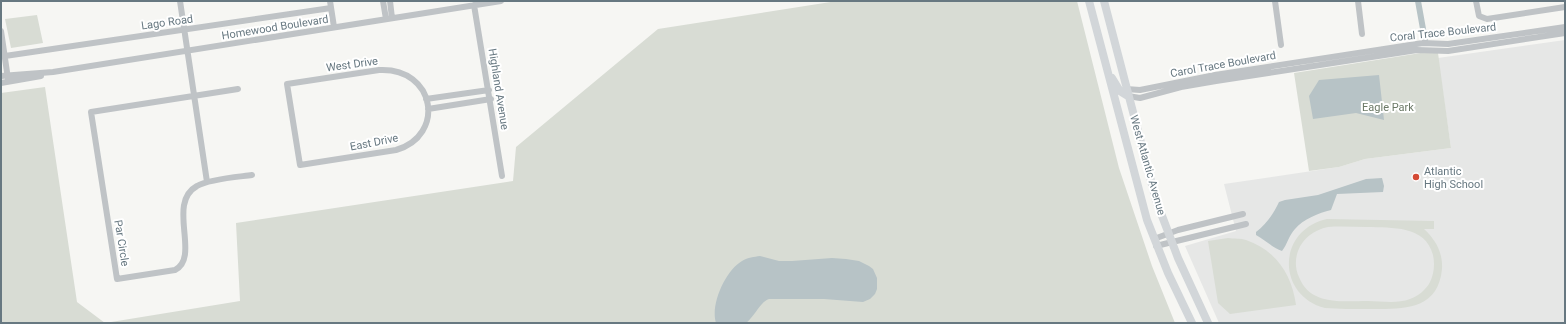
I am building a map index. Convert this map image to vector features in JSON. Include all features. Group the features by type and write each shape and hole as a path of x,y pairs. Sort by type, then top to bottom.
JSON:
{"main road":[{"name":"West Atlantic Avenue","path":"1089,1 1145,214 1155,242 1192,323"},
{"name":"West Atlantic Avenue","path":"1104,1 1156,200 1168,234 1192,291 1208,323"},
{"path":"1108,73 1120,91 1127,92"}],"street":[{"path":"180,1 183,30 207,182 252,175"},
{"path":"383,1 389,19"},
{"path":"389,19 390,1"},
{"name":"Homewood Boulevard","path":"1,83 53,72 501,1"},
{"path":"1275,1 1281,45"},
{"path":"1358,1 1362,34"},
{"path":"1476,1 1479,16 1487,19 1565,7"},
{"path":"331,4 334,27"},
{"name":"Lago Road","path":"5,56 183,30 331,4"},
{"name":"Highland Avenue","path":"474,5 491,100 502,176"},
{"name":"Coral Trace Boulevard","path":"1324,62 1423,43 1448,44 1565,26"},
{"path":"1,31 9,82"},
{"name":"Coral Trace Boulevard","path":"1324,62 1418,50 1448,51 1565,33"},
{"name":"Carol Trace Boulevard","path":"1127,92 1140,98 1181,87 1216,80 1324,62"},
{"name":"West Drive","path":"300,165 287,84 379,70 390,70 403,73 414,80 422,90 427,104"},
{"name":"Homewood Boulevard","path":"1,76 53,72"},
{"path":"193,96 238,89"},
{"path":"427,104 489,90"},
{"name":"Par Circle","path":"193,96 91,112 117,279 175,270 182,265 185,256 184,203 190,190 207,182"},
{"path":"427,104 491,100"},
{"name":"East Drive","path":"300,165 391,151 405,147 421,133 426,123 427,104"},
{"path":"1155,242 1168,234 1243,214"},
{"path":"1155,242 1172,242 1246,224"}],"shaded area":[{"name":"Atlantic High School","path":"1565,40 1565,323 1219,323 1185,246 1236,231 1224,184 1339,167 1365,159 1451,148 1438,58"},
{"path":"1379,75 1384,120 1356,113 1313,119 1309,96 1319,80"},
{"path":"1382,178 1384,186 1383,192 1337,194 1331,210 1312,217 1298,225 1291,234 1282,251 1256,235 1256,232 1269,219 1279,202 1318,195 1366,179"},
{"path":"760,256 779,261 832,258 859,261 873,269 877,278 877,289 875,294 870,299 863,302 824,299 769,299 763,303 746,323 716,323 715,307 717,297 730,272 742,261"}],"green space":[{"path":"837,1 1077,1 1119,168 1152,266 1175,323 105,323 240,301 236,223 513,181 516,147 658,29"},
{"path":"37,15 43,43 11,48 5,19"},
{"name":"Eagle Park","path":"1427,52 1438,53 1451,148 1365,159 1339,167 1309,171 1294,73"},
{"path":"45,87 77,302 105,323 1,323 1,93"},
{"path":"1327,219 1434,221 1434,229 1424,229 1432,237 1440,252 1442,269 1439,283 1433,293 1425,301 1404,308 1325,308 1309,301 1298,290 1291,277 1289,263 1291,249 1299,236 1311,225","holes":["1328,227 1397,228 1415,233 1423,238 1429,245 1433,255 1433,272 1428,285 1422,292 1413,298 1405,301 1394,302 1328,300 1311,293 1304,286 1298,274 1296,257 1300,246 1306,238 1314,232"]},
{"path":"1228,238 1242,239 1257,244 1274,257 1281,265 1291,284 1296,305 1230,314 1218,303 1208,241"}],"waterway":[{"path":"1418,1 1425,40"}],"place":[{"name":"Atlantic High School","path":"1416,177"}]}
